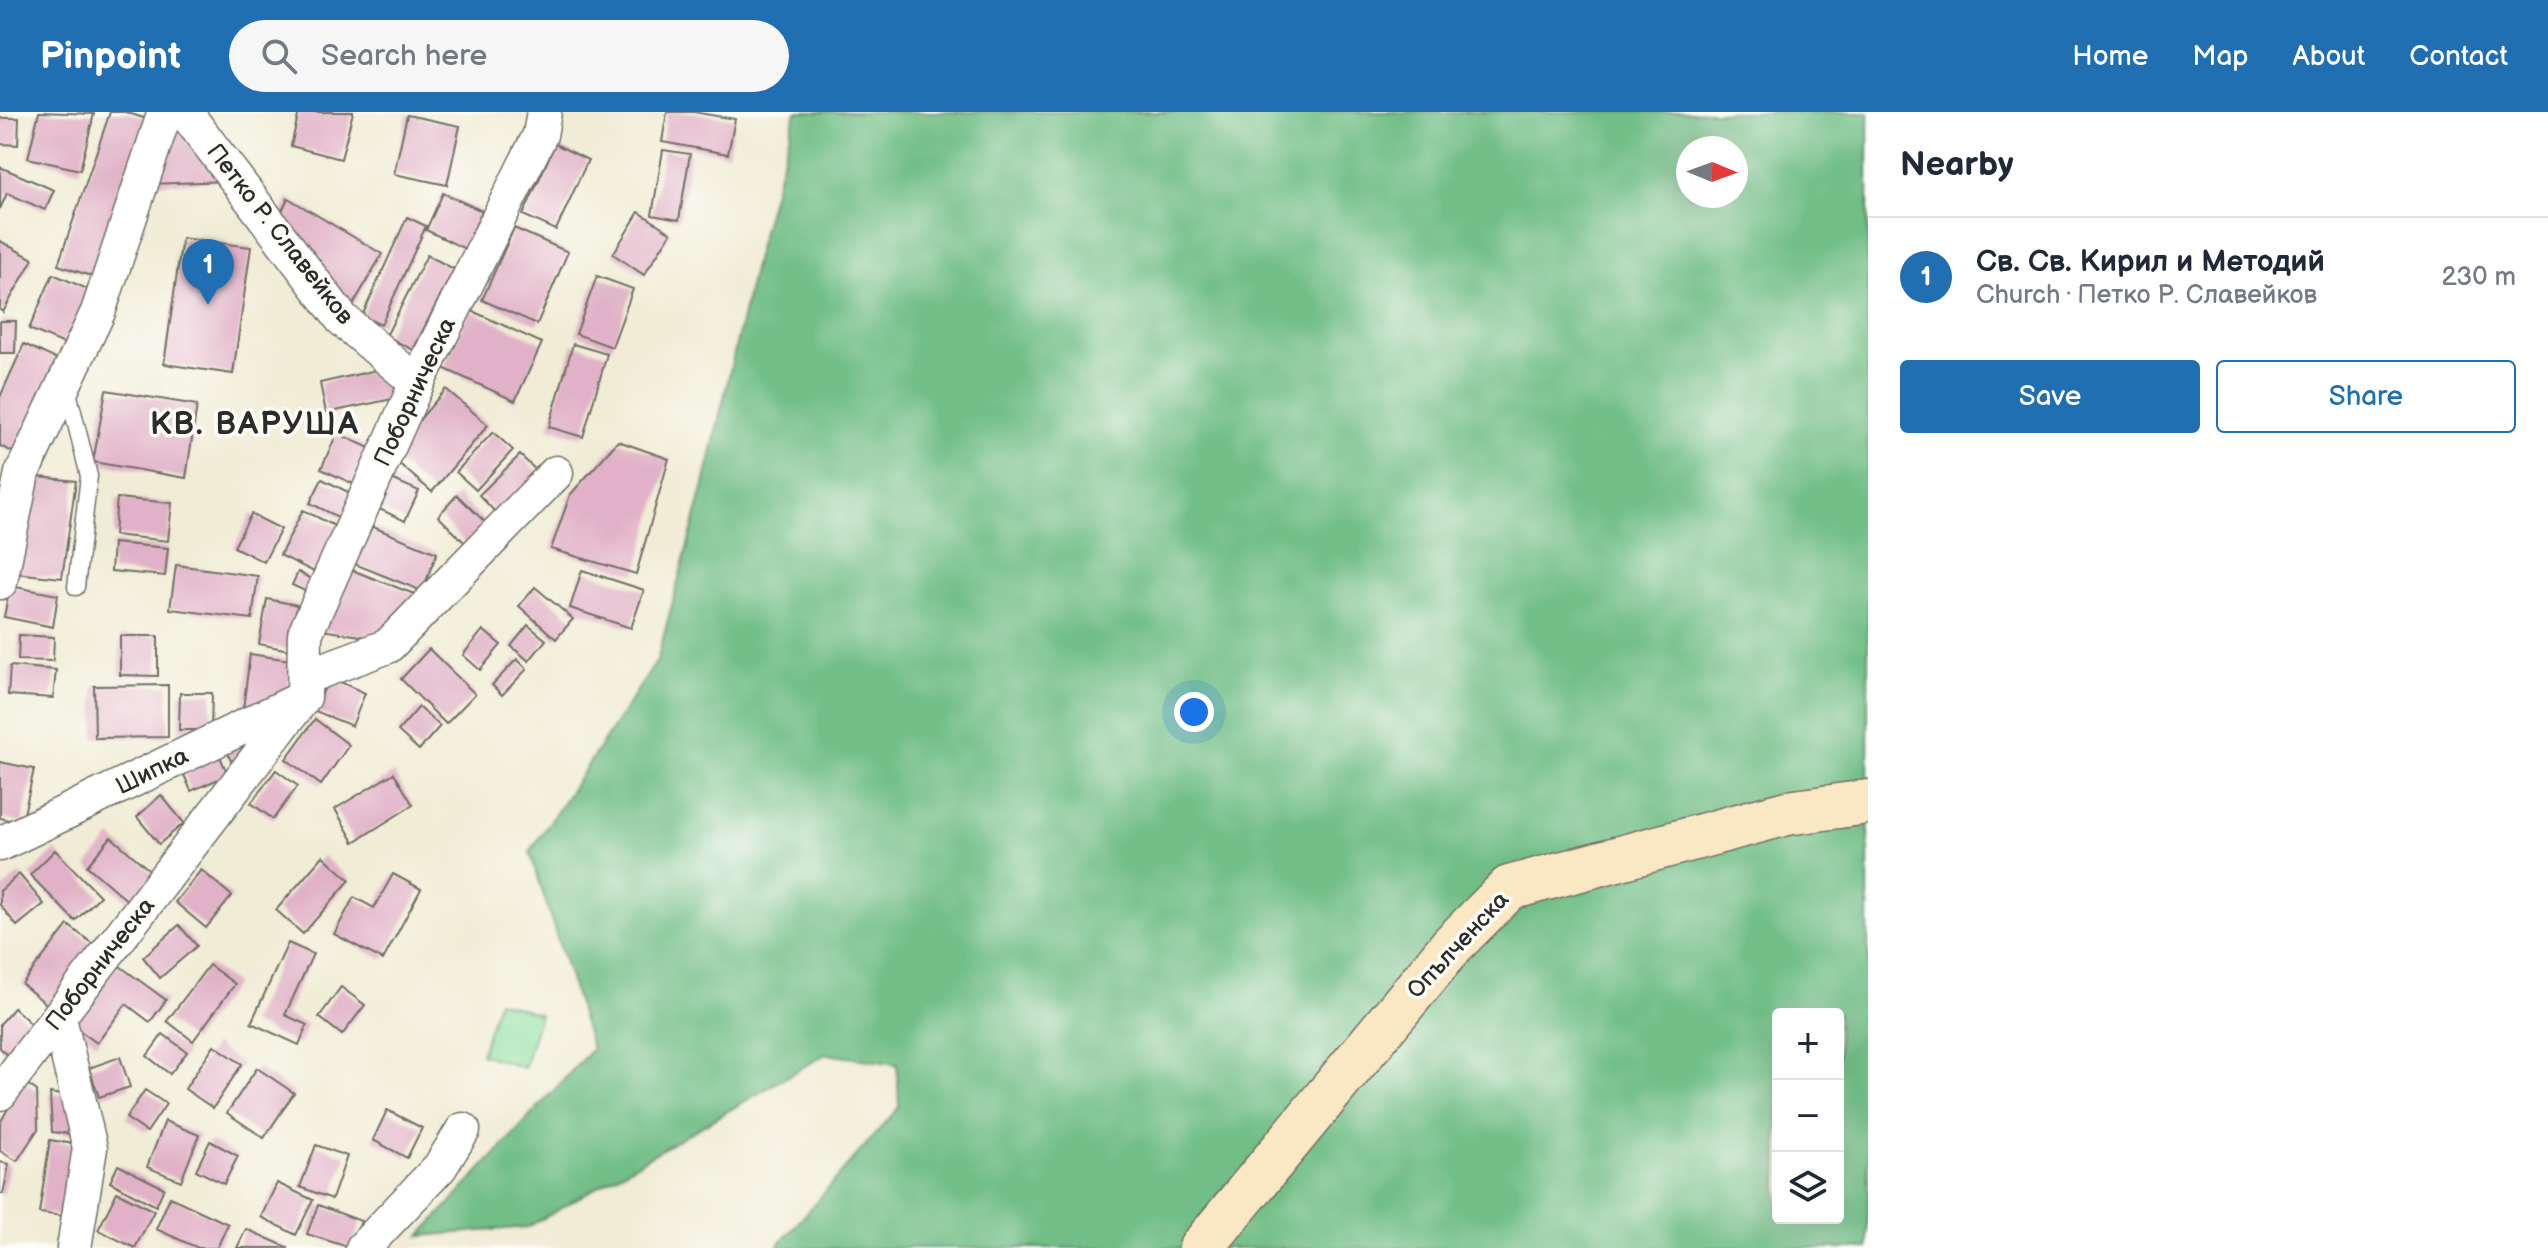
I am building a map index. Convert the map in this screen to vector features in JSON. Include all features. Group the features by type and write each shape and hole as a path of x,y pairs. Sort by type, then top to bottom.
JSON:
{"street":[{"path":"0,582 22,473 98,312 165,112"},
{"name":"Петко Р. Славейков","path":"185,112 342,319 417,383"},
{"name":"Поборническа","path":"0,1093 304,687 305,634 417,383 540,135 544,112"},
{"path":"304,687 388,646 556,473"},
{"name":"Шипка","path":"0,844 304,687"},
{"name":"Опълченска","path":"1201,1248 1452,945 1509,888 1787,813 1868,802"},
{"path":"59,1018 90,1148 74,1248"},
{"path":"363,1248 440,1167 463,1130"}],"lane":[{"path":"65,382 89,476 76,587"}],"green space":[{"path":"796,112 1868,112 1868,1248 776,1248 899,1107 897,1064 826,1054 528,1227 420,1236 592,1049 530,852 657,661 705,481 758,248"},
{"path":"498,1001 540,1014 524,1068 481,1054"}],"building":[{"path":"39,112 94,114 80,170 28,158"},
{"path":"110,112 125,112 150,120 97,278 58,265"},
{"path":"174,112 226,181 151,184"},
{"path":"299,112 353,112 341,159 291,146"},
{"path":"667,112 693,112 735,119 728,154 662,142"},
{"path":"407,115 460,126 447,185 394,174"},
{"path":"0,118 19,118 18,145 0,144"},
{"path":"555,144 588,160 556,230 523,215"},
{"path":"663,150 690,154 679,220 652,215"},
{"path":"0,167 54,190 45,210 7,193 0,209"},
{"path":"443,193 482,211 465,249 426,230"},
{"path":"288,198 382,254 353,305 277,222"},
{"path":"639,212 671,233 644,275 613,254"},
{"path":"407,217 426,226 381,325 362,316"},
{"path":"514,228 568,252 537,324 482,300"},
{"path":"182,238 251,247 233,374 164,364"},
{"path":"0,241 33,259 3,312 0,310"},
{"path":"427,255 454,269 413,350 386,336"},
{"path":"53,274 92,291 69,346 29,329"},
{"path":"597,276 633,289 612,347 576,334"},
{"path":"470,310 542,343 515,401 443,368"},
{"path":"0,321 16,321 15,353 0,353"},
{"path":"24,344 58,360 15,453 0,446 0,397"},
{"path":"573,344 607,354 583,437 549,427"},
{"path":"390,367 397,398 326,413 320,383"},
{"path":"446,389 488,425 432,492 389,455"},
{"path":"106,390 197,405 186,478 93,462"},
{"path":"493,432 513,450 476,490 456,472"},
{"path":"337,433 376,451 360,487 321,469"},
{"path":"618,441 669,459 636,574 551,549 570,495"},
{"path":"520,455 541,475 499,516 479,495"},
{"path":"30,476 76,481 62,578 15,573"},
{"path":"387,477 419,491 405,521 373,506"},
{"path":"322,479 354,495 342,519 310,503"},
{"path":"457,495 486,523 466,544 438,516"},
{"path":"117,498 172,503 168,541 114,535"},
{"path":"303,510 341,529 318,574 280,555"},
{"path":"251,514 281,529 264,562 234,547"},
{"path":"368,525 437,553 422,591 352,563"},
{"path":"113,543 168,548 165,576 111,571"},
{"path":"176,565 258,576 252,619 170,609"},
{"path":"349,569 422,597 380,639 321,630"},
{"path":"582,570 644,590 631,628 570,608"},
{"path":"298,572 315,581 309,593 292,585"},
{"path":"10,586 58,595 53,627 4,617"},
{"path":"535,587 573,619 556,639 519,606"},
{"path":"267,599 297,605 289,650 259,644"},
{"path":"528,625 546,640 529,661 511,646"},
{"path":"483,630 501,645 480,670 463,655"},
{"path":"19,635 54,637 53,661 18,660"},
{"path":"120,636 158,636 158,676 120,675"},
{"path":"429,649 475,694 446,724 401,679"},
{"path":"250,654 290,660 287,698 242,717"},
{"path":"517,659 527,669 502,695 492,685"},
{"path":"10,666 56,670 53,698 8,695"},
{"path":"329,677 365,693 352,726 315,711"},
{"path":"168,685 168,737 95,738 94,686"},
{"path":"180,693 212,693 211,730 179,730"},
{"path":"419,707 440,726 419,750 398,731"},
{"path":"315,719 349,745 321,785 286,759"},
{"path":"245,737 252,753 231,761 225,746"},
{"path":"218,752 228,775 191,791 181,768"},
{"path":"0,762 34,769 22,823 0,818"},
{"path":"276,770 298,786 273,819 251,803"},
{"path":"394,773 413,805 354,842 335,809"},
{"path":"161,795 184,823 159,844 137,817"},
{"path":"111,837 154,874 130,903 87,866"},
{"path":"55,850 100,896 75,921 30,875"},
{"path":"323,856 350,880 303,934 276,910"},
{"path":"201,870 232,896 206,928 175,902"},
{"path":"19,874 44,904 17,926 0,905 0,891"},
{"path":"393,874 421,889 383,960 334,934 354,897 374,908"},
{"path":"68,925 97,947 50,1007 22,984"},
{"path":"179,925 197,946 160,978 143,957"},
{"path":"288,943 313,954 285,1015 307,1025 299,1045 251,1023"},
{"path":"117,964 166,1000 150,1022 126,1004 97,1043 72,1025"},
{"path":"209,965 235,984 193,1041 167,1021"},
{"path":"341,987 365,1005 342,1035 319,1017"},
{"path":"14,1008 38,1030 12,1059 0,1048 0,1024"},
{"path":"163,1034 187,1052 170,1074 147,1056"},
{"path":"214,1045 242,1064 213,1108 185,1089"},
{"path":"120,1057 130,1087 99,1097 89,1068"},
{"path":"257,1068 294,1093 264,1138 227,1113"},
{"path":"23,1081 37,1091 38,1129 17,1161 0,1151 0,1123"},
{"path":"145,1090 166,1104 147,1132 126,1118"},
{"path":"50,1093 70,1097 81,1135 52,1132"},
{"path":"387,1110 422,1128 407,1158 373,1140"},
{"path":"165,1121 199,1135 181,1181 147,1167"},
{"path":"50,1140 80,1145 70,1217 39,1213"},
{"path":"210,1141 238,1156 224,1184 196,1170"},
{"path":"316,1145 347,1156 332,1199 300,1187"},
{"path":"0,1162 9,1164 3,1194 0,1194"},
{"path":"118,1165 164,1188 156,1206 110,1182"},
{"path":"277,1183 313,1200 296,1235 261,1217"},
{"path":"117,1192 154,1211 135,1248 98,1230"},
{"path":"170,1197 228,1224 217,1248 198,1248 156,1229"},
{"path":"318,1205 361,1221 351,1248 307,1234"},
{"path":"246,1229 289,1248 237,1248"}],"place":[{"name":"Св. Св. Кирил и Методий","path":"208,305"}],"district":[{"name":"КВ. ВАРУША","path":"255,424"}]}
